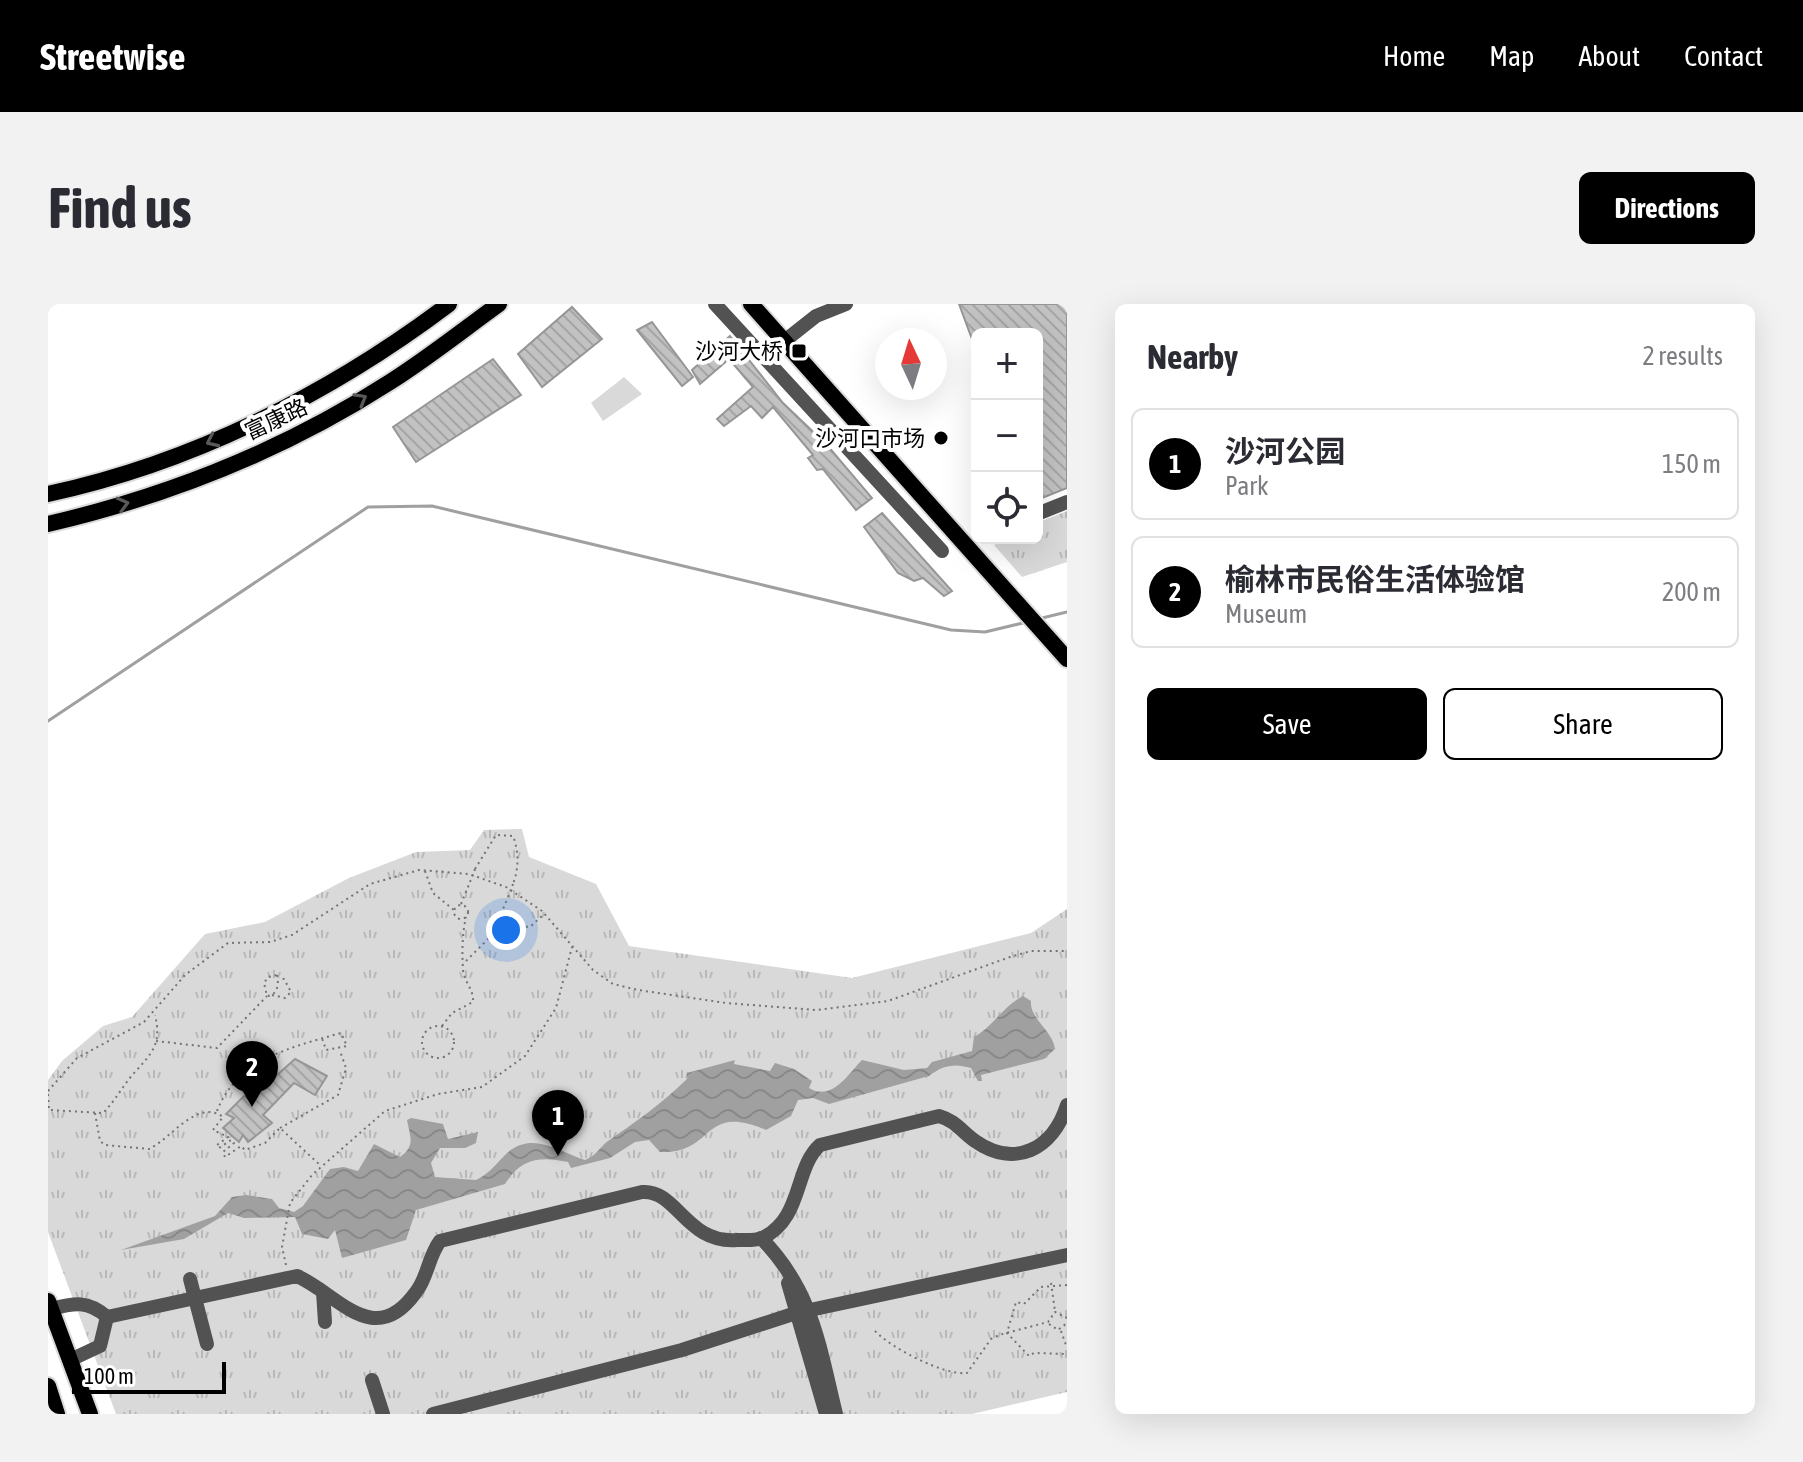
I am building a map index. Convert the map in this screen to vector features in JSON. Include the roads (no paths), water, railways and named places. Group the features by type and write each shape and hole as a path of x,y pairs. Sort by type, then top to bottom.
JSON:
{"main road":[{"name":"富康路","path":"48,494 138,471 277,410 374,358 449,304"},
{"name":"富康路","path":"48,524 147,498 213,473 291,436 391,382 499,304"},
{"path":"756,306 784,342 970,540 1067,659"},
{"path":"277,410 291,436"},
{"path":"49,1305 90,1414"},
{"path":"48,1386 57,1414"}],"street":[{"path":"715,304 942,551"},
{"path":"805,304 816,316"},
{"path":"763,358 816,316 846,304"},
{"path":"1043,512 1067,502"},
{"path":"107,1317 297,1276 351,1314 386,1316 403,1307 416,1293 431,1253 440,1241 642,1192 662,1195 688,1224 707,1236 724,1241 756,1239 787,1213 800,1191 807,1160 820,1145 939,1116 953,1120 972,1139 990,1149 1004,1153 1032,1150 1051,1139 1067,1105"},
{"path":"756,1239 788,1283 803,1312 836,1414"},
{"path":"433,1414 682,1350 803,1312 1067,1255"},
{"path":"190,1279 207,1344"},
{"path":"323,1292 325,1322"},
{"path":"49,1305 82,1303 95,1307 107,1317"},
{"path":"803,1312 826,1414"},
{"path":"70,1360 100,1346 107,1317"},
{"path":"372,1380 383,1414"}],"water":[{"path":"1023,996 1031,1001 1034,1013 1055,1049 1044,1059 981,1075 982,1081 978,1081 971,1068 949,1066 929,1076 829,1104 813,1098 798,1100 791,1116 766,1130 745,1123 718,1125 691,1146 678,1151 660,1152 649,1140 635,1142 610,1158 571,1168 568,1162 558,1160 532,1161 518,1169 505,1184 416,1210 406,1240 342,1258 335,1230 328,1239 302,1234 295,1217 244,1218 228,1213 184,1239 121,1250 215,1216 232,1197 246,1195 272,1199 279,1208 294,1212 303,1206 330,1169 344,1167 358,1171 374,1144 400,1157 405,1153 410,1145 407,1120 411,1118 443,1124 448,1139 478,1132 476,1143 465,1148 440,1148 431,1163 435,1177 476,1180 489,1172 506,1154 526,1144 546,1145 585,1160 668,1096 687,1079 687,1073 735,1060 734,1064 770,1071 775,1063 794,1069 812,1081 809,1088 825,1092 839,1084 862,1060 904,1070 927,1068 932,1062 972,1051 974,1037"}],"waterway":[{"path":"48,721 368,507 432,506 951,630 985,632 1027,622"},
{"path":"1038,619 1067,612"}],"place":[{"name":"沙河大桥","path":"799,351"},
{"name":"沙河口市场","path":"941,438"},
{"name":"榆林市民俗生活体验馆","path":"252,1107"},
{"name":"沙河公园","path":"558,1156"}]}
